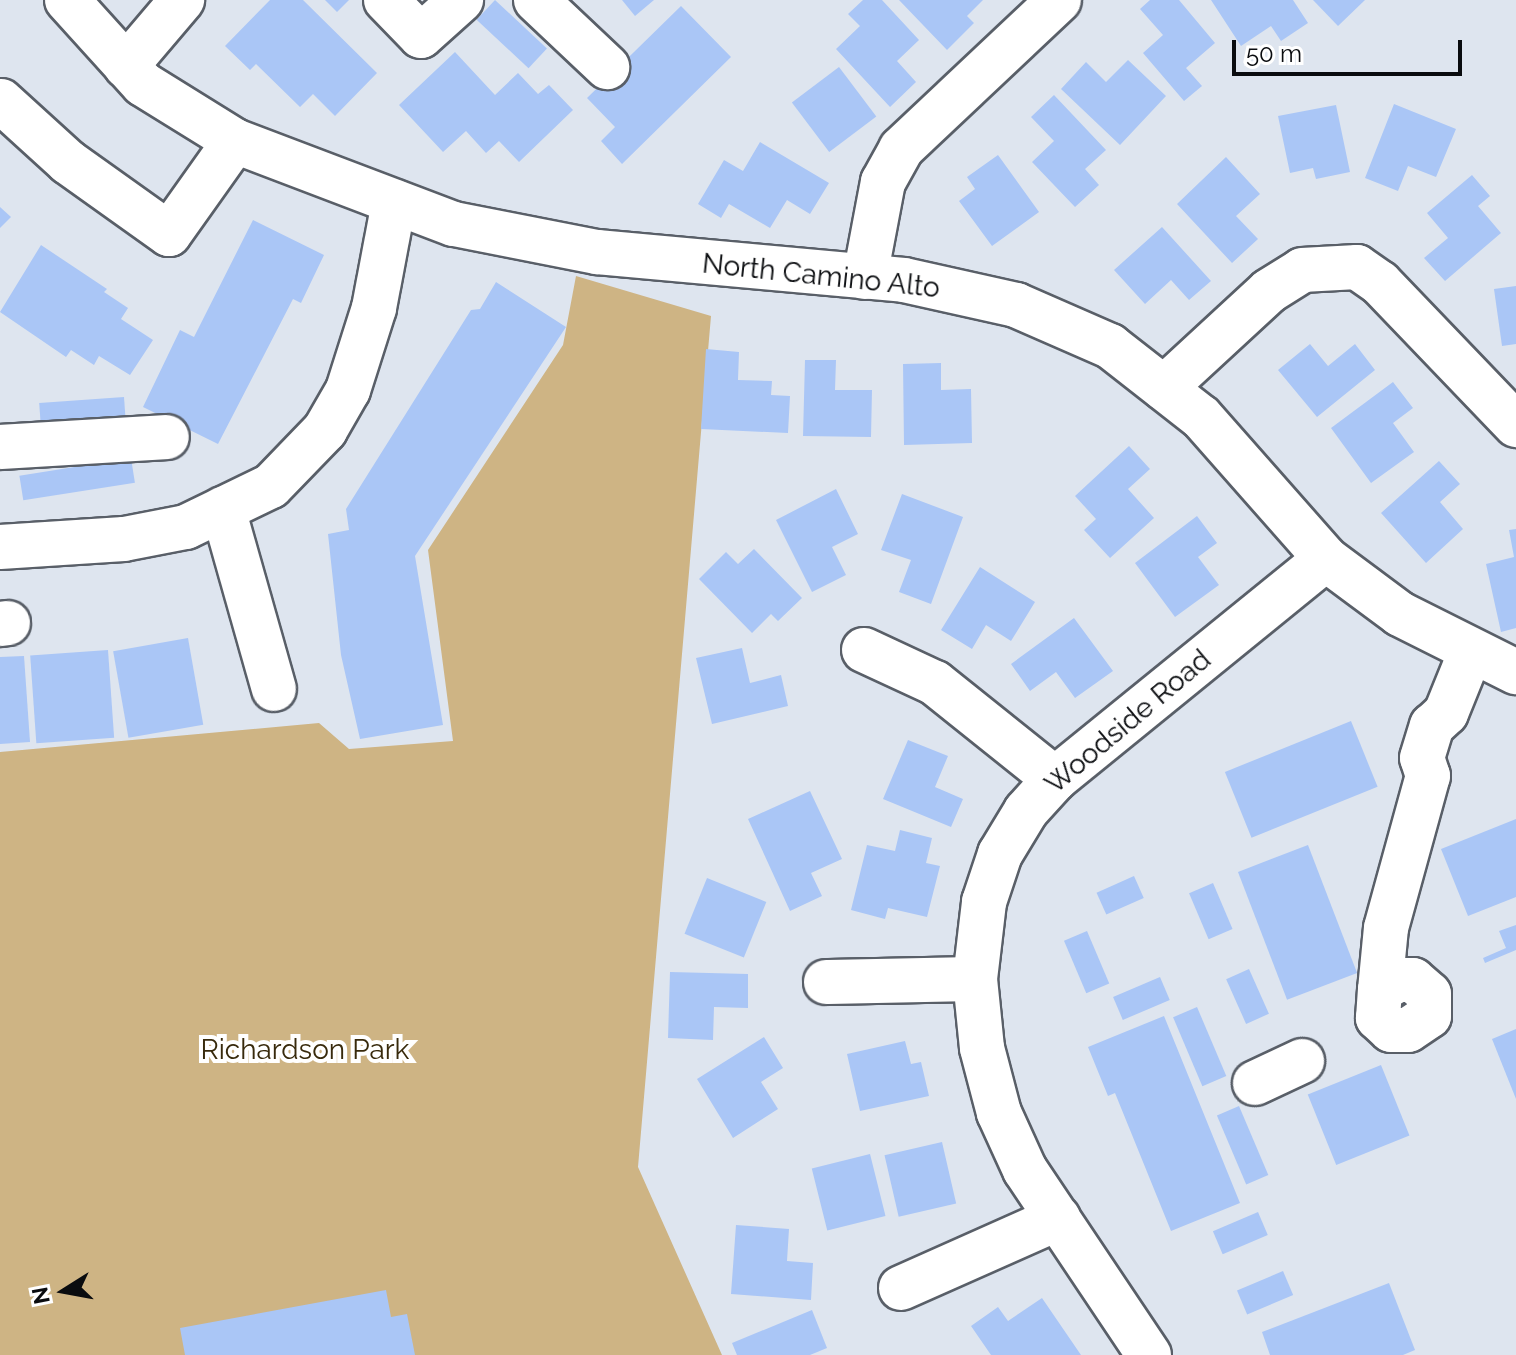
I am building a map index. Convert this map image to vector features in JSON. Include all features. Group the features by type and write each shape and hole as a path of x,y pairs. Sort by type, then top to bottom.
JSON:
{"street":[{"name":"North Camino Alto","path":"67,0 143,84 235,141 454,224 597,252 904,280 1016,305 1110,346 1201,417 1326,559 1400,614 1516,672"},
{"path":"126,66 182,0"},
{"path":"386,0 421,36 461,0"},
{"path":"536,0 607,67"},
{"path":"865,277 883,182 901,149 1059,0"},
{"path":"1,101 68,162 169,234 235,141"},
{"path":"0,547 124,539 186,527 271,486 325,430 348,390 374,308 394,202"},
{"path":"1164,388 1269,291 1302,270 1357,267 1380,283 1516,425"},
{"path":"0,447 167,437"},
{"path":"223,509 274,689"},
{"name":"Woodside Road","path":"1149,1355 1025,1170 999,1113 982,1048 975,979 984,902 1000,854 1026,811 1055,779 1326,559"},
{"path":"864,650 935,683 1055,779"},
{"path":"1380,990 1386,928 1428,776 1422,758 1432,726 1446,713 1471,651"},
{"path":"826,982 975,979"},
{"path":"1255,1083 1302,1061"},
{"path":"901,1288 1058,1218"}],"green space":[{"name":"Richardson Park","path":"576,276 711,316 638,1167 722,1355 0,1355 0,752 319,723 349,749 453,741 428,550 563,345"}],"building":[{"path":"270,0 303,0 377,73 335,116 313,94 300,107 256,64 250,70 225,46"},
{"path":"325,0 349,0 337,12"},
{"path":"495,0 547,48 529,68 477,20"},
{"path":"622,0 654,0 635,16"},
{"path":"863,0 882,0 919,40 897,61 916,82 890,107 836,49 860,26 848,14"},
{"path":"899,0 983,0 967,16 974,23 947,50"},
{"path":"1150,0 1179,0 1215,43 1186,68 1202,86 1184,101 1143,53 1163,35 1140,9"},
{"path":"1211,0 1293,0 1308,23 1281,41 1271,26 1241,46"},
{"path":"1313,0 1365,0 1338,26"},
{"path":"681,6 731,57 622,164 601,141 615,127 587,98"},
{"path":"455,52 495,95 518,73 538,94 549,85 573,110 519,162 499,141 486,153 466,131 443,152 399,105"},
{"path":"1128,60 1166,96 1120,145 1061,89 1086,62 1106,82"},
{"path":"839,67 876,117 829,152 792,103"},
{"path":"1054,95 1106,150 1085,169 1099,185 1075,207 1032,162 1054,141 1031,117"},
{"path":"1394,104 1456,129 1436,177 1408,166 1398,191 1365,178"},
{"path":"1336,105 1350,172 1316,179 1313,168 1290,173 1278,116"},
{"path":"760,142 829,183 810,214 787,200 770,228 729,204 721,218 698,204 724,160 743,171"},
{"path":"998,155 1039,212 992,246 959,201 975,189 967,177"},
{"path":"1226,157 1260,194 1236,216 1258,239 1232,263 1177,204"},
{"path":"1472,175 1490,196 1478,206 1501,233 1445,281 1424,258 1448,238 1427,213"},
{"path":"0,207 11,217 0,228"},
{"path":"253,220 324,255 301,303 293,299 218,444 143,407 180,330 194,337"},
{"path":"1162,227 1211,281 1189,300 1171,280 1145,304 1114,270"},
{"path":"41,245 107,289 104,292 128,308 121,319 153,340 130,375 99,356 94,365 71,350 66,357 0,312"},
{"path":"496,282 566,327 415,556 443,725 360,739 341,655 328,534 349,530 346,509 471,310 480,309"},
{"path":"1516,286 1516,344 1502,346 1494,289"},
{"path":"1310,344 1328,366 1355,344 1375,370 1317,417 1278,370"},
{"path":"706,349 739,352 738,380 772,381 771,395 790,396 788,433 701,429"},
{"path":"805,360 836,360 835,390 872,390 871,437 803,436"},
{"path":"941,363 941,390 971,389 972,443 904,445 903,364"},
{"path":"1393,382 1413,408 1393,423 1414,452 1371,483 1331,428"},
{"path":"124,397 126,425 41,431 39,403"},
{"path":"1129,446 1150,469 1128,489 1154,518 1110,558 1084,530 1096,519 1075,496"},
{"path":"131,458 135,483 23,500 19,476"},
{"path":"1439,461 1460,484 1440,502 1463,529 1426,563 1381,513"},
{"path":"836,489 858,534 832,547 846,575 812,592 776,520"},
{"path":"902,494 963,517 931,604 899,592 911,560 881,550"},
{"path":"1197,516 1217,543 1198,557 1219,585 1175,617 1135,563"},
{"path":"1516,529 1516,628 1501,632 1486,564 1514,557 1509,530"},
{"path":"754,549 802,598 778,621 771,614 752,633 699,579 726,552 738,564"},
{"path":"980,567 1035,602 1011,641 986,625 972,649 941,630"},
{"path":"1074,618 1113,671 1075,698 1056,672 1030,691 1011,664"},
{"path":"188,638 203,725 128,738 113,651"},
{"path":"742,648 750,683 781,675 788,706 712,724 696,658"},
{"path":"108,650 114,738 36,743 30,655"},
{"path":"24,656 30,742 0,744 0,657"},
{"path":"1351,721 1378,787 1252,838 1225,772"},
{"path":"908,740 948,756 935,787 963,799 951,827 883,799"},
{"path":"810,791 842,859 811,873 822,896 790,911 748,819"},
{"path":"1516,819 1516,897 1468,916 1441,849"},
{"path":"900,830 932,838 926,863 940,866 927,917 888,908 885,919 851,910 867,845 895,851"},
{"path":"1308,845 1357,973 1287,1000 1238,872"},
{"path":"1134,876 1144,898 1106,915 1097,893"},
{"path":"707,878 766,902 744,958 685,934"},
{"path":"1213,883 1233,929 1209,939 1189,893"},
{"path":"1516,925 1516,950 1485,963 1483,958 1506,948 1499,931"},
{"path":"1087,931 1109,983 1086,993 1064,941"},
{"path":"1249,969 1269,1014 1246,1024 1226,979"},
{"path":"670,972 748,974 748,1008 714,1007 713,1040 668,1038"},
{"path":"1160,977 1170,1000 1123,1020 1113,997"},
{"path":"1197,1007 1226,1076 1202,1086 1173,1017"},
{"path":"1164,1016 1240,1203 1171,1231 1115,1093 1108,1096 1088,1047"},
{"path":"1516,1029 1516,1099 1492,1039"},
{"path":"764,1037 783,1068 761,1082 778,1109 733,1138 697,1079"},
{"path":"905,1041 911,1064 921,1062 929,1096 860,1111 847,1054"},
{"path":"1381,1065 1409,1135 1336,1165 1308,1095"},
{"path":"1239,1106 1268,1175 1246,1184 1217,1115"},
{"path":"942,1142 956,1203 899,1217 885,1155"},
{"path":"870,1154 885,1216 827,1231 812,1169"},
{"path":"1258,1212 1268,1235 1223,1254 1213,1231"},
{"path":"736,1225 789,1229 787,1261 813,1263 811,1300 731,1294"},
{"path":"1283,1271 1293,1295 1247,1314 1237,1291"},
{"path":"1389,1283 1415,1350 1403,1355 1270,1355 1262,1332"},
{"path":"386,1290 391,1317 407,1314 415,1355 185,1355 180,1328"},
{"path":"1042,1298 1081,1355 991,1355 971,1326 998,1307 1008,1321"},
{"path":"812,1310 827,1348 810,1355 737,1355 732,1343"}]}
